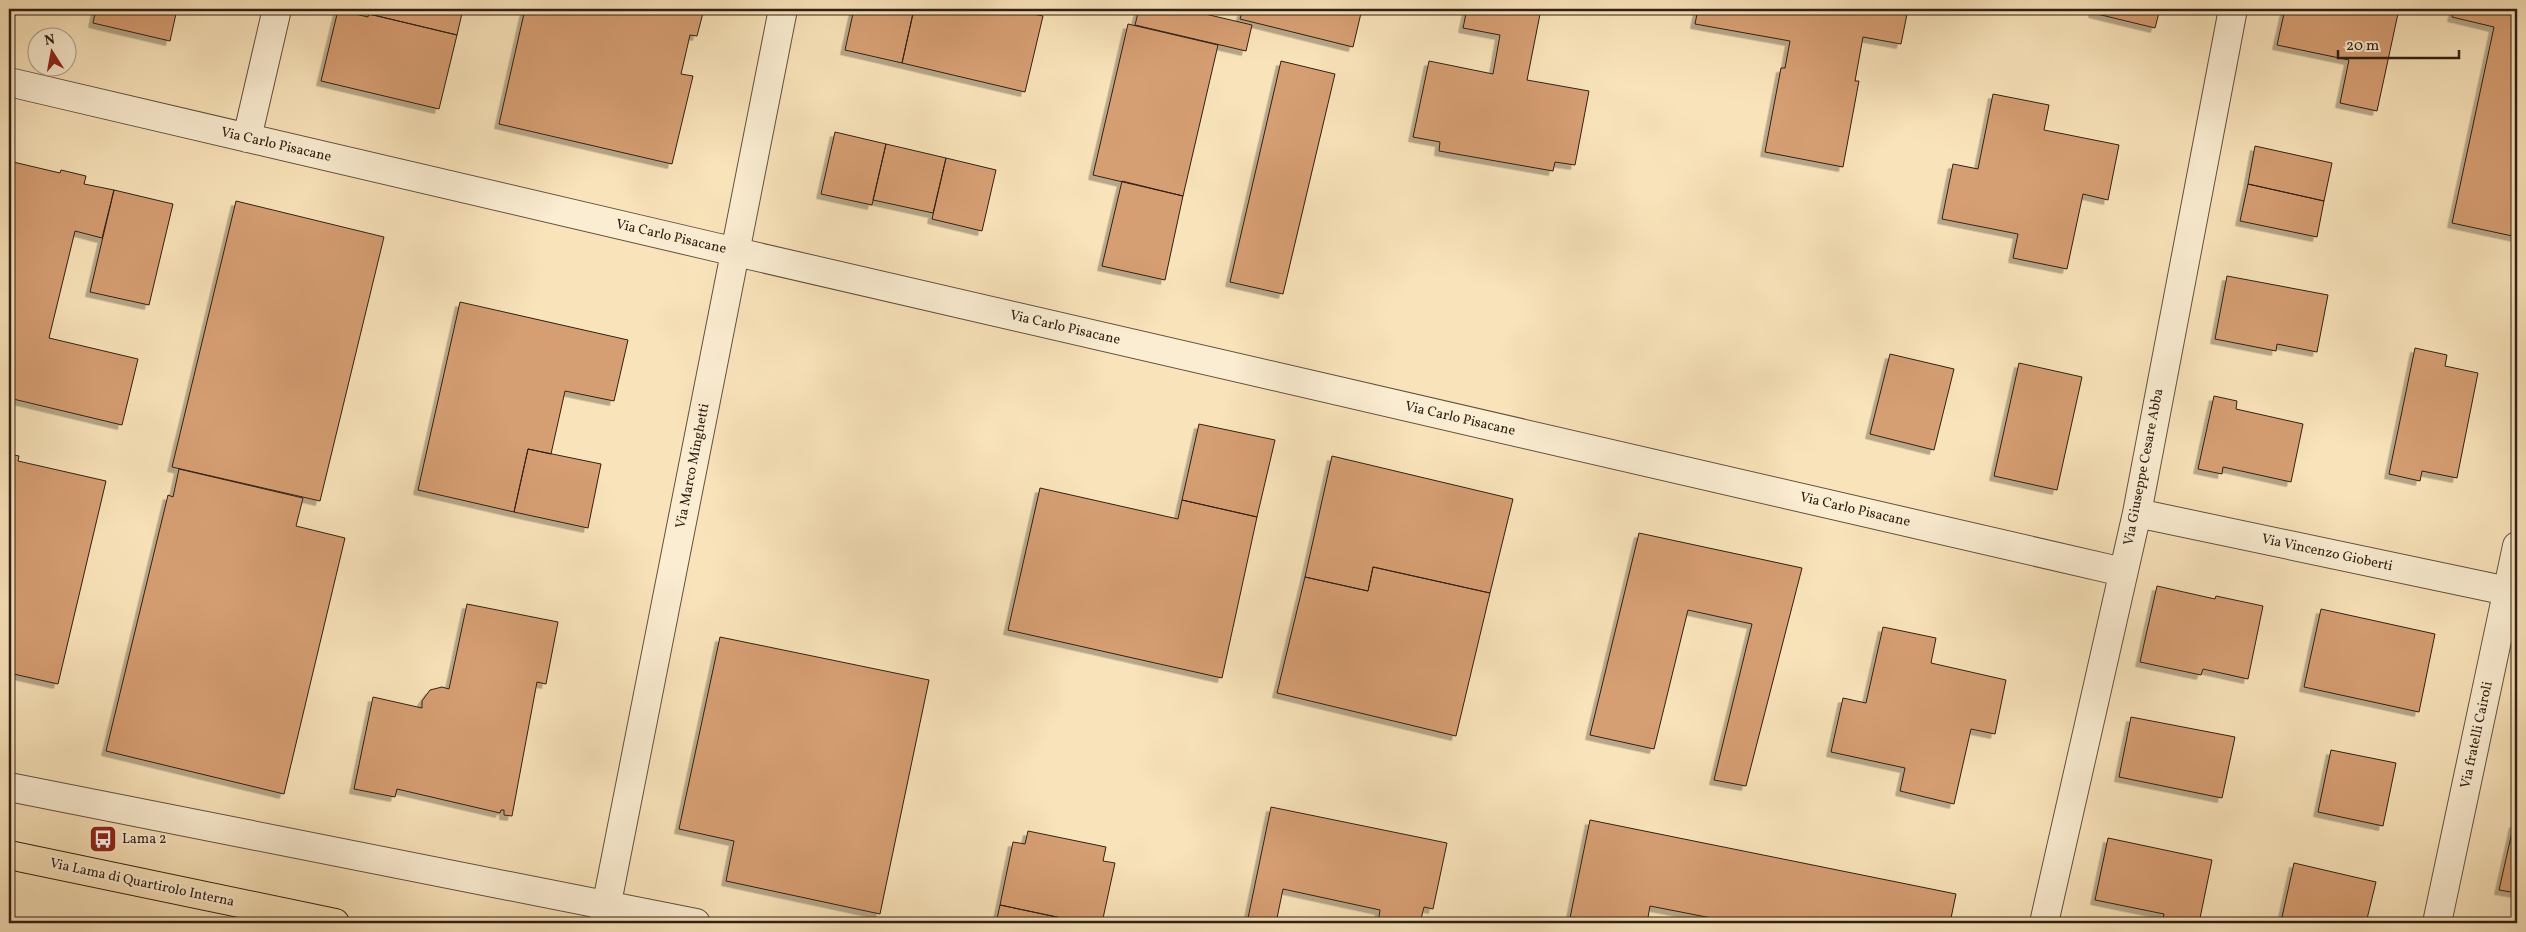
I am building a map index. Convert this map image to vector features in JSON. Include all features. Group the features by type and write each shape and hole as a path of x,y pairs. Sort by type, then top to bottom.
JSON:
{"main road":[{"name":"Via Lama di Quartirolo Interna","path":"9,855 335,923"}],"street":[{"path":"247,138 277,9"},
{"name":"Via Marco Minghetti","path":"605,914 782,9"},
{"name":"Via Giuseppe Cesare Abba","path":"2044,923 2137,513 2233,9"},
{"name":"Via Carlo Pisacane","path":"9,82 2123,572"},
{"name":"Via Vincenzo Gioberti","path":"2137,513 2512,592"},
{"name":"Via fratelli Cairoli","path":"2437,923 2512,592 2517,546"},
{"path":"9,786 605,914 696,923"}],"building":[{"path":"96,9 177,9 170,41 93,23"},
{"path":"370,9 463,9 457,35 369,14"},
{"path":"525,9 704,9 697,36 690,35 681,74 693,76 672,164 499,124"},
{"path":"854,9 914,9 902,63 845,50"},
{"path":"914,9 1009,9 1043,16 1025,92 902,63"},
{"path":"1139,9 1184,9 1252,25 1246,51 1135,25"},
{"path":"1243,9 1362,9 1353,47 1240,19"},
{"path":"1467,9 1541,9 1527,80 1589,91 1575,165 1555,162 1553,171 1439,151 1440,142 1413,137 1429,61 1493,74 1500,35 1463,28"},
{"path":"1698,9 1908,9 1901,44 1863,37 1855,81 1859,81 1843,167 1765,152 1781,68 1785,68 1790,41 1695,24"},
{"path":"2094,9 2160,9 2155,28 2093,13"},
{"path":"2285,9 2399,9 2377,111 2340,103 2349,60 2277,45"},
{"path":"2454,9 2517,9 2517,237 2452,223 2494,27 2452,17"},
{"path":"338,10 368,17 369,14 457,35 439,109 321,81"},
{"path":"1128,24 1218,45 1183,196 1093,175"},
{"path":"1281,61 1335,74 1283,294 1230,282"},
{"path":"1993,94 2049,105 2044,130 2119,145 2108,200 2083,194 2067,269 2013,258 2018,234 1942,219 1953,164 1978,169"},
{"path":"835,132 886,144 872,205 821,194"},
{"path":"886,144 946,158 933,213 873,200"},
{"path":"2255,146 2332,163 2324,201 2248,184"},
{"path":"946,158 996,170 982,231 932,219"},
{"path":"9,161 60,173 61,170 86,176 84,184 114,190 102,238 75,231 49,338 138,359 122,425 9,398"},
{"path":"1122,181 1183,196 1165,280 1102,266"},
{"path":"2248,184 2324,201 2317,237 2240,221"},
{"path":"114,190 173,204 149,305 90,292"},
{"path":"236,201 384,237 320,501 172,467"},
{"path":"2227,276 2328,295 2317,352 2277,344 2276,351 2215,339"},
{"path":"460,302 628,340 614,401 565,391 551,454 528,449 514,512 418,490"},
{"path":"2415,348 2447,355 2445,366 2478,373 2457,478 2422,471 2420,481 2389,474"},
{"path":"1890,354 1954,369 1934,450 1870,434"},
{"path":"2019,363 2082,377 2057,490 1994,476"},
{"path":"2214,396 2237,401 2236,409 2303,424 2291,482 2223,467 2222,474 2198,469"},
{"path":"1199,424 1275,440 1257,517 1182,500"},
{"path":"528,449 601,464 588,528 514,512"},
{"path":"9,454 19,456 18,461 106,481 58,684 9,673"},
{"path":"1332,456 1513,499 1490,593 1373,567 1368,591 1305,577"},
{"path":"179,469 303,498 296,526 345,538 284,794 106,751 168,495 173,497"},
{"path":"1040,488 1178,519 1182,500 1257,517 1222,678 1008,630"},
{"path":"1639,533 1802,568 1746,786 1714,780 1752,624 1688,610 1654,749 1590,735"},
{"path":"1373,567 1490,593 1456,736 1277,693 1305,577 1368,591"},
{"path":"2157,586 2215,599 2216,596 2263,606 2248,679 2203,669 2201,675 2140,662"},
{"path":"467,604 558,622 546,684 537,682 512,816 504,815 504,810 501,810 500,813 397,789 395,797 354,789 373,697 422,708 422,701 430,690 442,687 449,689"},
{"path":"2321,609 2435,634 2419,712 2304,687"},
{"path":"1883,627 1936,638 1931,663 2006,680 1995,734 1971,729 1954,804 1900,791 1905,768 1831,752 1843,698 1866,703"},
{"path":"720,637 929,680 880,914 726,881 734,841 679,829"},
{"path":"2131,717 2235,737 2222,798 2119,777"},
{"path":"2331,750 2396,763 2383,826 2318,812"},
{"path":"1271,807 1447,843 1433,909 1424,907 1420,923 1378,923 1380,910 1283,889 1276,923 1247,923"},
{"path":"1590,820 1956,894 1950,923 1737,923 1650,906 1647,923 1569,923"},
{"path":"2514,823 2517,824 2517,893 2499,890"},
{"path":"1028,831 1106,847 1103,861 1115,863 1102,923 1085,923 1000,905 1013,842 1025,844"},
{"path":"2108,838 2212,860 2199,923 2162,923 2164,914 2095,900"},
{"path":"2294,863 2376,882 2366,923 2309,923 2282,917"},
{"path":"1000,905 1085,923 996,923"}],"place":[{"name":"Lama 2","path":"103,839"}]}
